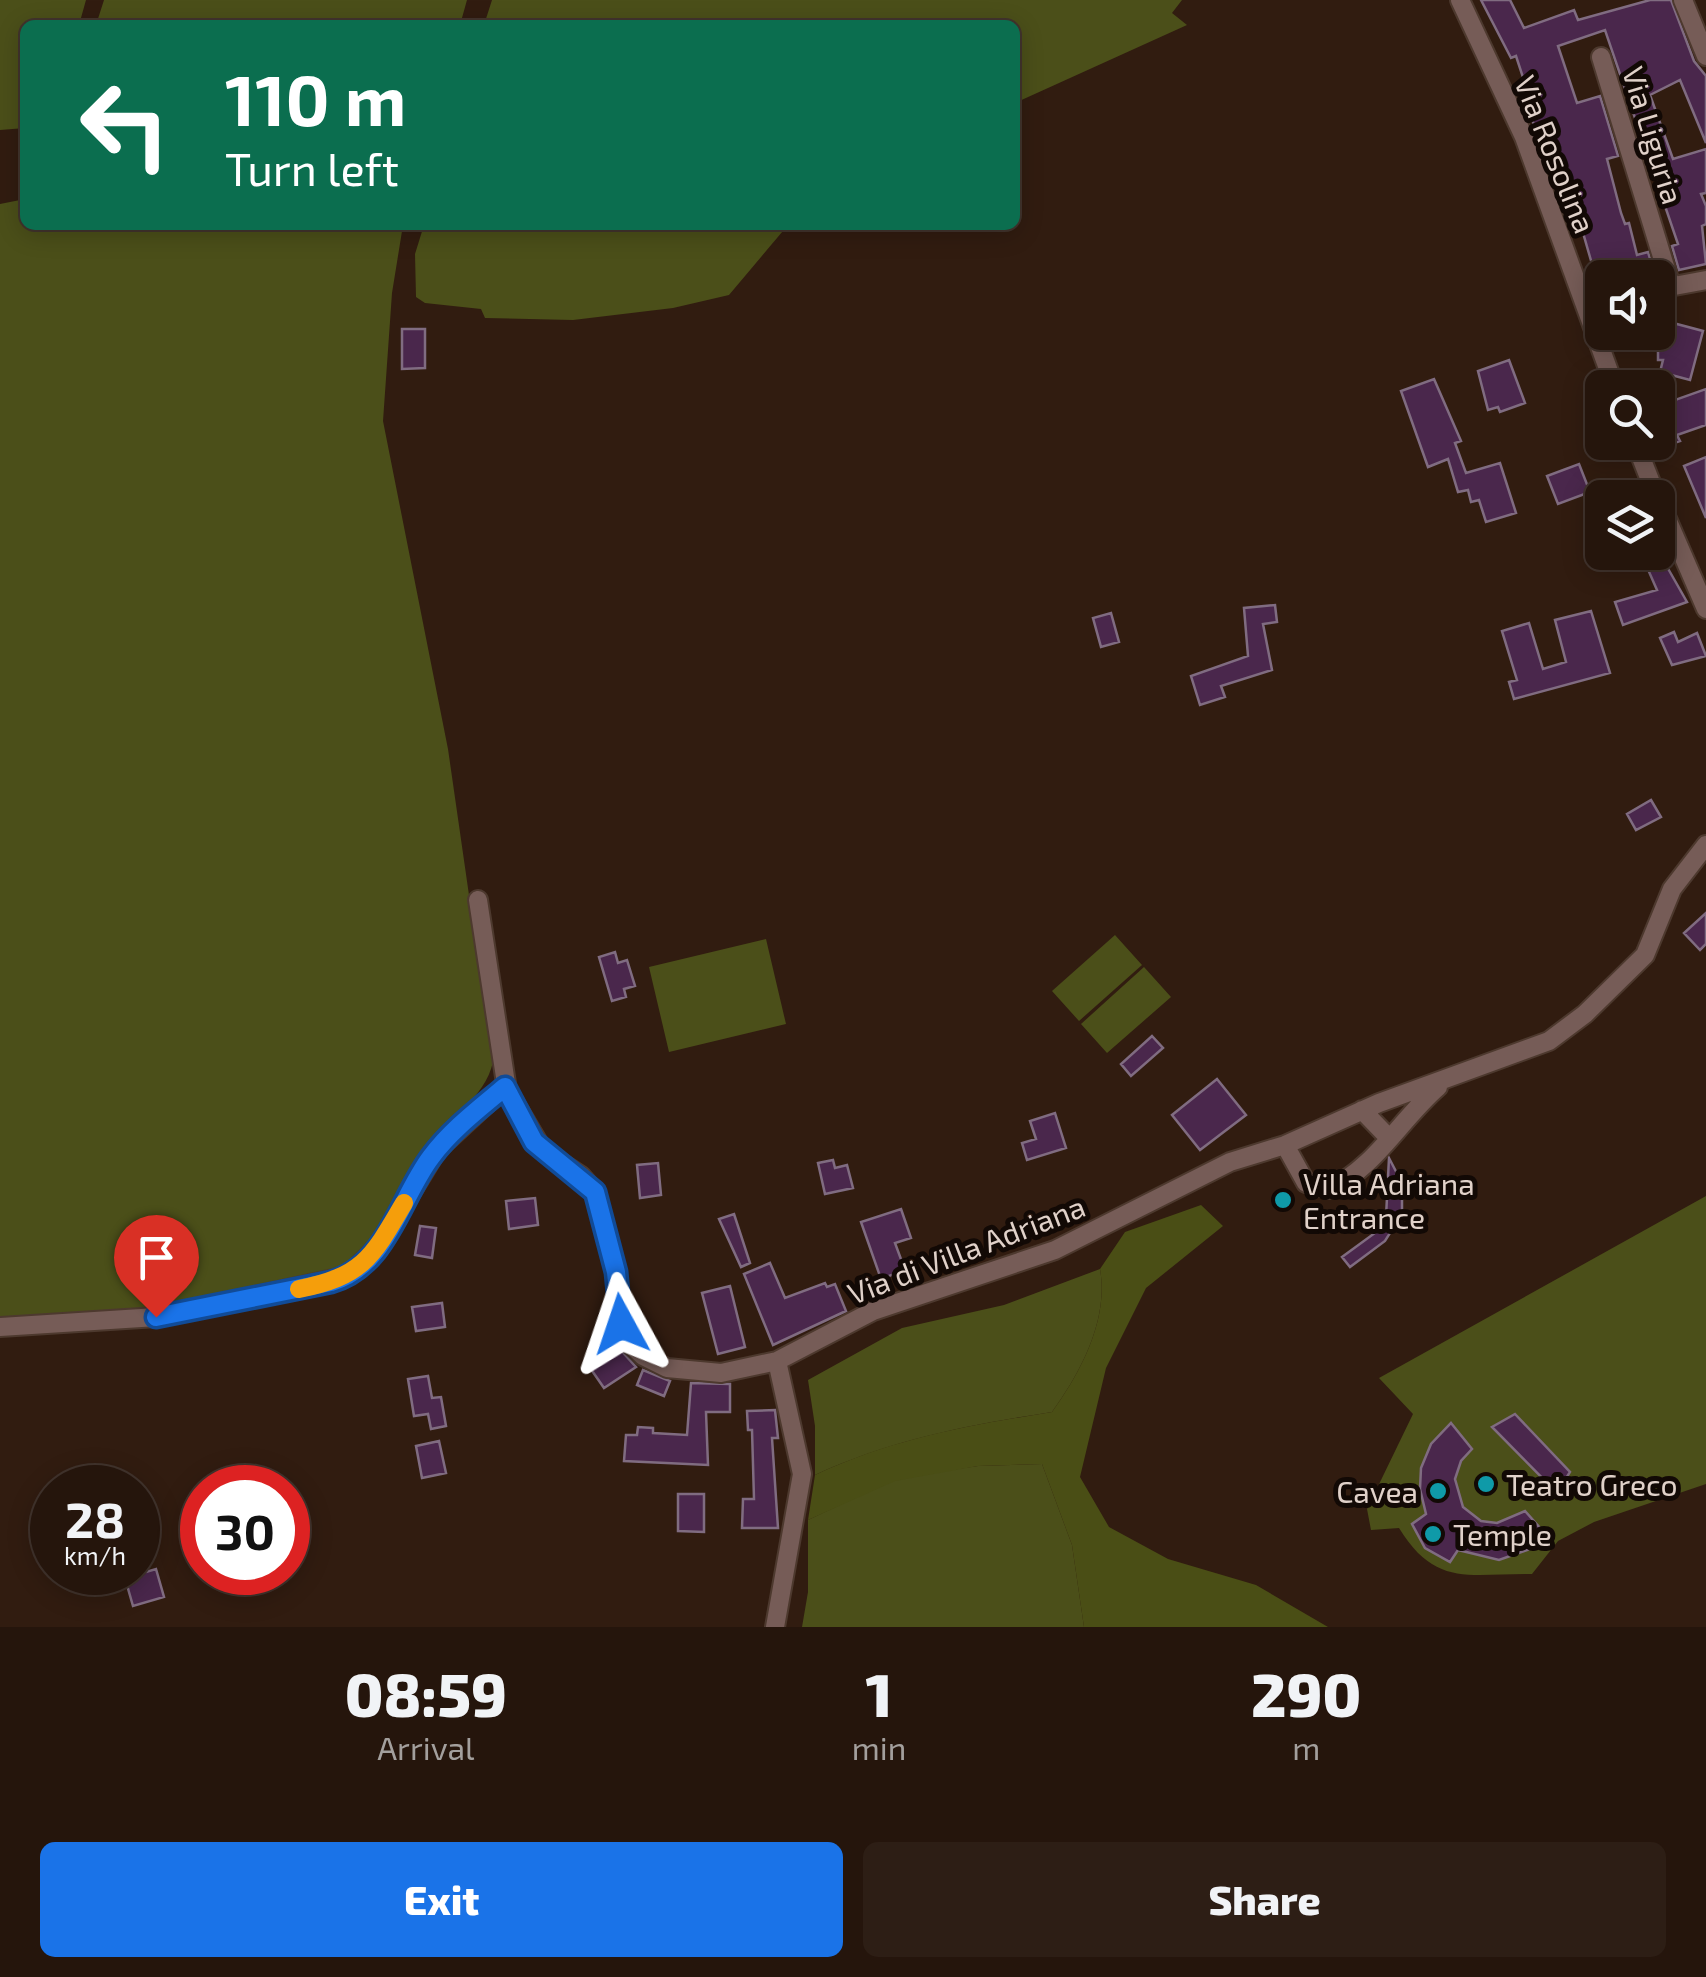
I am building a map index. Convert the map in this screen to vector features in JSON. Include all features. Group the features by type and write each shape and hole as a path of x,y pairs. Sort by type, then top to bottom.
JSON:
{"street":[{"name":"Via Rosolina","path":"1460,0 1524,136 1608,370"},
{"path":"1683,0 1706,56"},
{"name":"Via Liguria","path":"1601,58 1656,260"},
{"path":"1675,286 1706,280"},
{"path":"1675,539 1706,609"},
{"name":"Via di Villa Adriana","path":"505,1087 534,1142 595,1192 616,1272 622,1330 634,1350 667,1368 722,1373 777,1361 873,1312 1055,1250 1230,1162 1285,1146 1362,1110 1550,1041 1586,1014 1645,954 1672,889 1706,845"},
{"path":"0,1327 156,1317 348,1276 378,1247 437,1150 505,1087 478,900"},
{"name":"Via di Villa Adriana","path":"1285,1146 1306,1183 1323,1190 1357,1174 1444,1081"},
{"path":"1362,1110 1388,1138"},
{"path":"775,1627 802,1474 777,1361"}],"green space":[{"path":"0,0 86,0 80,20 20,20 20,128 0,130"},
{"path":"104,0 467,0 461,20 98,20"},
{"path":"492,0 1182,0 1172,13 1187,25 1020,101 1020,20 486,20"},
{"path":"20,200 20,230 402,230 392,293 383,421 448,749 493,1062 474,1098 415,1164 367,1244 340,1270 156,1307 0,1320 0,204"},
{"path":"422,230 784,230 729,295 673,308 573,320 485,318 481,309 425,303 416,297 415,254"},
{"path":"1115,935 1142,965 1079,1021 1052,991"},
{"path":"766,939 786,1024 669,1052 649,967"},
{"path":"1144,967 1171,997 1107,1053 1081,1024"},
{"path":"1706,1196 1706,1484 1594,1522 1558,1541 1532,1574 1472,1575 1441,1569 1413,1547 1399,1528 1371,1530 1367,1509 1413,1414 1379,1378"},
{"path":"1201,1205 1223,1226 1146,1288 1106,1368 1080,1477 1109,1527 1168,1559 1256,1585 1328,1627 1084,1627 1072,1545 1042,1464 978,1466 895,1481 808,1520 815,1475 902,1442 1052,1412 1090,1344 1100,1307 1100,1269 1125,1232"},
{"path":"1100,1269 1100,1307 1090,1344 1052,1412 932,1435 873,1452 815,1475 815,1426 808,1380 902,1328 1004,1305"},
{"path":"1042,1464 1072,1545 1084,1627 802,1627 808,1592 808,1520 897,1478 978,1466"}],"building":[{"path":"1481,0 1510,0 1524,28 1574,10 1578,20 1650,0 1671,0 1694,61 1706,76 1706,143 1680,80 1650,95 1673,159 1706,149 1706,193 1701,194 1706,206 1706,224 1702,226 1706,264 1679,270 1672,246 1678,244 1605,30 1558,46 1577,103 1600,96 1618,156 1607,159 1621,213 1625,224 1629,223 1637,255 1648,252 1650,260 1591,260 1565,170 1559,172 1550,138 1539,141 1531,116 1535,114 1516,56 1511,58"},
{"path":"1675,324 1703,331 1690,380 1675,376 1675,370 1660,370 1663,360 1658,360 1658,350 1675,350"},
{"path":"402,329 425,329 425,368 402,369"},
{"path":"1509,360 1525,403 1500,412 1498,407 1488,410 1478,371"},
{"path":"1434,379 1461,441 1455,443 1466,473 1500,463 1516,513 1486,522 1479,500 1471,502 1468,490 1458,492 1448,459 1428,467 1401,391"},
{"path":"1706,389 1706,425 1677,435 1680,441 1675,443 1675,400"},
{"path":"1706,457 1706,518 1684,466"},
{"path":"1579,464 1585,480 1585,494 1558,504 1547,476"},
{"path":"1648,570 1669,570 1687,602 1623,625 1615,602 1657,590"},
{"path":"1275,605 1277,622 1263,624 1272,670 1221,686 1225,697 1200,705 1191,676 1248,656 1244,608"},
{"path":"1591,611 1610,673 1514,699 1509,682 1517,680 1502,631 1529,623 1543,669 1566,662 1555,620"},
{"path":"1111,613 1119,642 1101,647 1093,618"},
{"path":"1674,632 1678,642 1697,633 1706,656 1672,665 1660,638"},
{"path":"1651,800 1661,817 1636,830 1627,814"},
{"path":"1706,913 1706,944 1700,950 1684,933"},
{"path":"615,952 618,963 627,960 635,986 624,989 626,997 612,1001 599,957"},
{"path":"1152,1036 1163,1048 1131,1076 1121,1064"},
{"path":"1217,1079 1246,1115 1200,1150 1172,1115"},
{"path":"1055,1113 1066,1148 1027,1160 1022,1143 1036,1139 1030,1121"},
{"path":"1389,1158 1402,1183 1402,1214 1385,1241 1350,1267 1342,1257 1379,1230 1386,1217"},
{"path":"833,1160 835,1168 847,1165 853,1188 825,1194 818,1163"},
{"path":"658,1163 661,1195 640,1198 637,1165"},
{"path":"535,1198 538,1225 509,1229 506,1201"},
{"path":"901,1209 911,1238 895,1243 905,1270 881,1279 861,1222"},
{"path":"734,1214 750,1263 741,1267 719,1219"},
{"path":"420,1226 436,1228 432,1258 415,1255"},
{"path":"770,1263 785,1298 825,1283 827,1287 835,1284 846,1311 773,1345 744,1274"},
{"path":"730,1286 745,1347 718,1354 702,1293"},
{"path":"442,1303 445,1327 416,1331 412,1307"},
{"path":"614,1343 636,1367 604,1388 586,1362"},
{"path":"643,1370 670,1381 664,1396 637,1385"},
{"path":"428,1376 432,1398 441,1397 446,1426 431,1429 428,1414 414,1416 408,1379"},
{"path":"691,1383 730,1384 730,1412 706,1412 708,1465 624,1461 626,1435 637,1435 638,1427 653,1428 653,1433 687,1435"},
{"path":"775,1410 778,1438 772,1438 778,1528 742,1528 743,1499 754,1499 752,1430 748,1430 747,1411"},
{"path":"1515,1414 1570,1472 1557,1493 1492,1427"},
{"name":"Cavea","path":"1451,1423 1472,1449 1461,1461 1455,1479 1463,1507 1481,1521 1497,1523 1525,1511 1549,1538 1541,1545 1499,1560 1458,1550 1450,1562 1425,1548 1412,1524 1426,1514 1420,1489 1421,1468 1431,1444"},
{"path":"439,1441 446,1473 422,1478 416,1446"},
{"path":"678,1494 704,1494 704,1532 678,1531"},
{"path":"160,1583 164,1597 133,1606 130,1595 160,1595"}],"slow traffic":[{"path":"299,1289 356,1272 378,1247 404,1203"}],"place":[{"name":"Villa Adriana Entrance","path":"1283,1200"},
{"name":"Teatro Greco","path":"1486,1484"},
{"name":"Cavea","path":"1438,1491"},
{"name":"Temple","path":"1433,1534"}],"route":[{"path":"156,1317 331,1282 356,1272 378,1247 434,1154 505,1087 534,1142 552,1160 584,1178 595,1192 616,1272 621,1324"}]}
